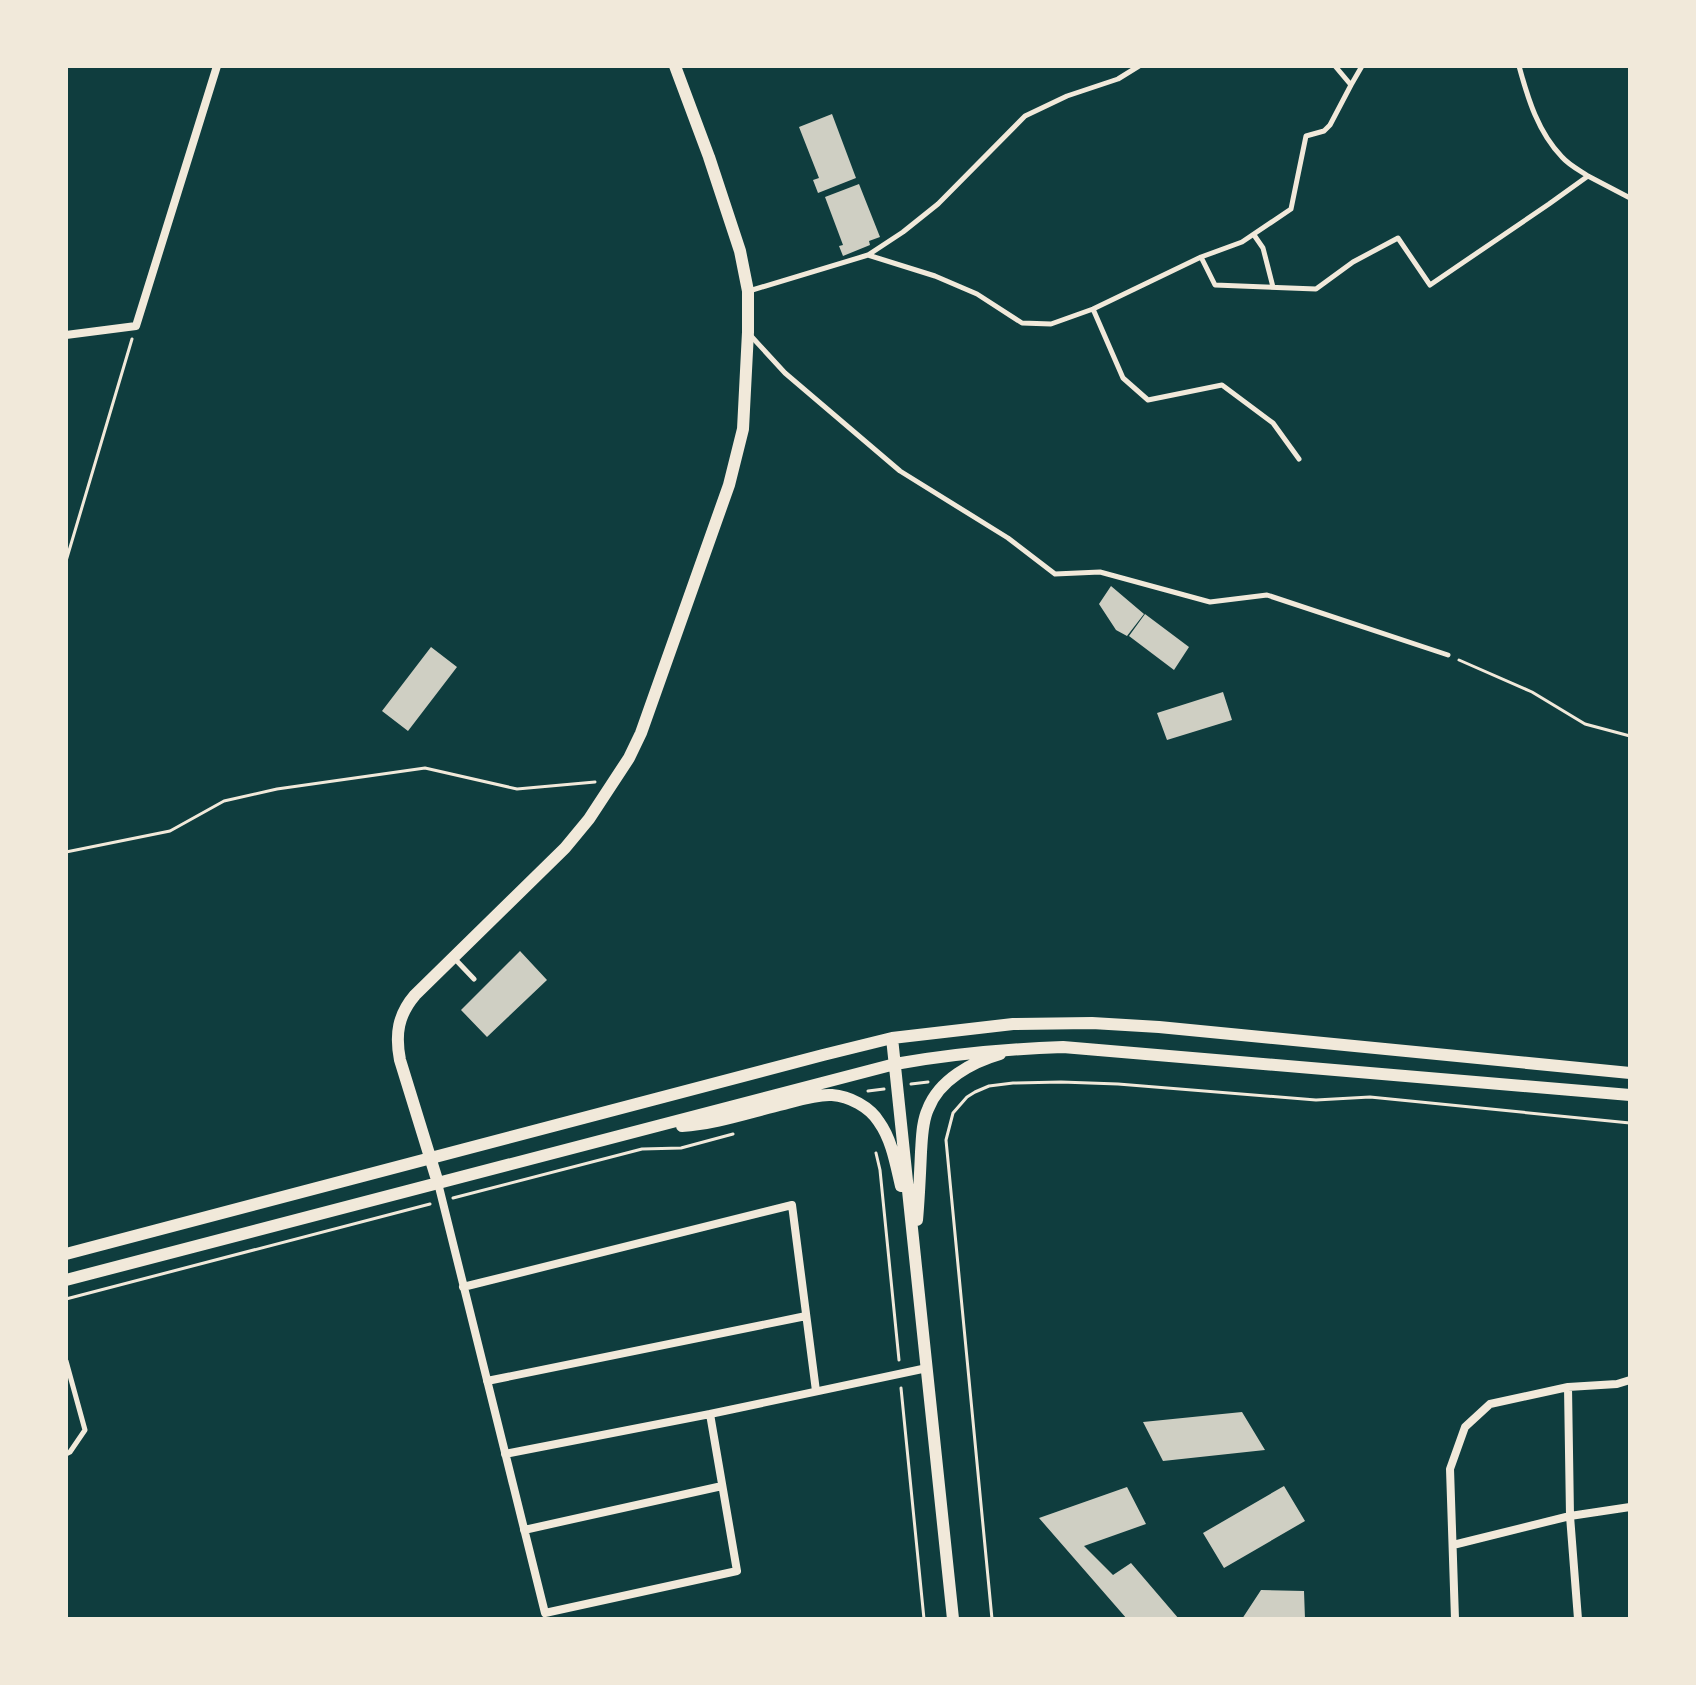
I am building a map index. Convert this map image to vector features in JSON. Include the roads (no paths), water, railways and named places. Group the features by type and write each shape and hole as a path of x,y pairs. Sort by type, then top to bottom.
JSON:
{"street":[{"path":"66,335 136,326 217,66"},
{"path":"680,69 740,251 748,291 743,429 729,485 641,733 614,781 565,848 406,1005 397,1038 400,1060 438,1183 545,1613 737,1571 710,1414"},
{"path":"66,1254 892,1038 1013,1024 1092,1023 1630,1073"},
{"path":"892,1038 953,1619"},
{"path":"66,1280 895,1064 943,1055 1063,1047 1630,1095"},
{"path":"914,1251 923,1127 928,1109 942,1087 954,1076 994,1056 1020,1049"},
{"path":"653,1127 703,1125 803,1099 833,1095 854,1101 868,1109 888,1138 914,1251"},
{"path":"463,1287 792,1205 816,1391"},
{"path":"487,1381 806,1316"},
{"path":"505,1454 927,1368"},
{"path":"1455,1619 1450,1469 1465,1427 1490,1404 1568,1387 1617,1384 1630,1380"},
{"path":"1568,1387 1570,1516 1578,1619"},
{"path":"524,1530 722,1486"},
{"path":"1453,1545 1570,1516 1630,1507"}],"lane":[{"path":"748,291 868,255 938,204 1025,116 1067,96 1118,79 1139,66"},
{"path":"1335,66 1351,85"},
{"path":"868,255 935,276 977,294 1022,323 1051,324 1093,309 1201,257 1242,242 1291,209 1306,136 1324,131 1330,125 1362,66"},
{"path":"1519,66 1529,103 1547,139 1564,160 1630,198"},
{"path":"1201,257 1215,285 1316,289 1353,262 1398,238 1430,285 1588,176"},
{"path":"1254,235 1263,248 1273,287"},
{"path":"1093,309 1123,378 1148,400 1222,385 1273,423 1299,459"},
{"path":"748,332 785,373 900,471 1008,538 1055,574 1100,572 1210,602 1267,595 1448,655"},
{"path":"454,957 474,979"},
{"path":"66,1361 85,1430 66,1454"}]}
